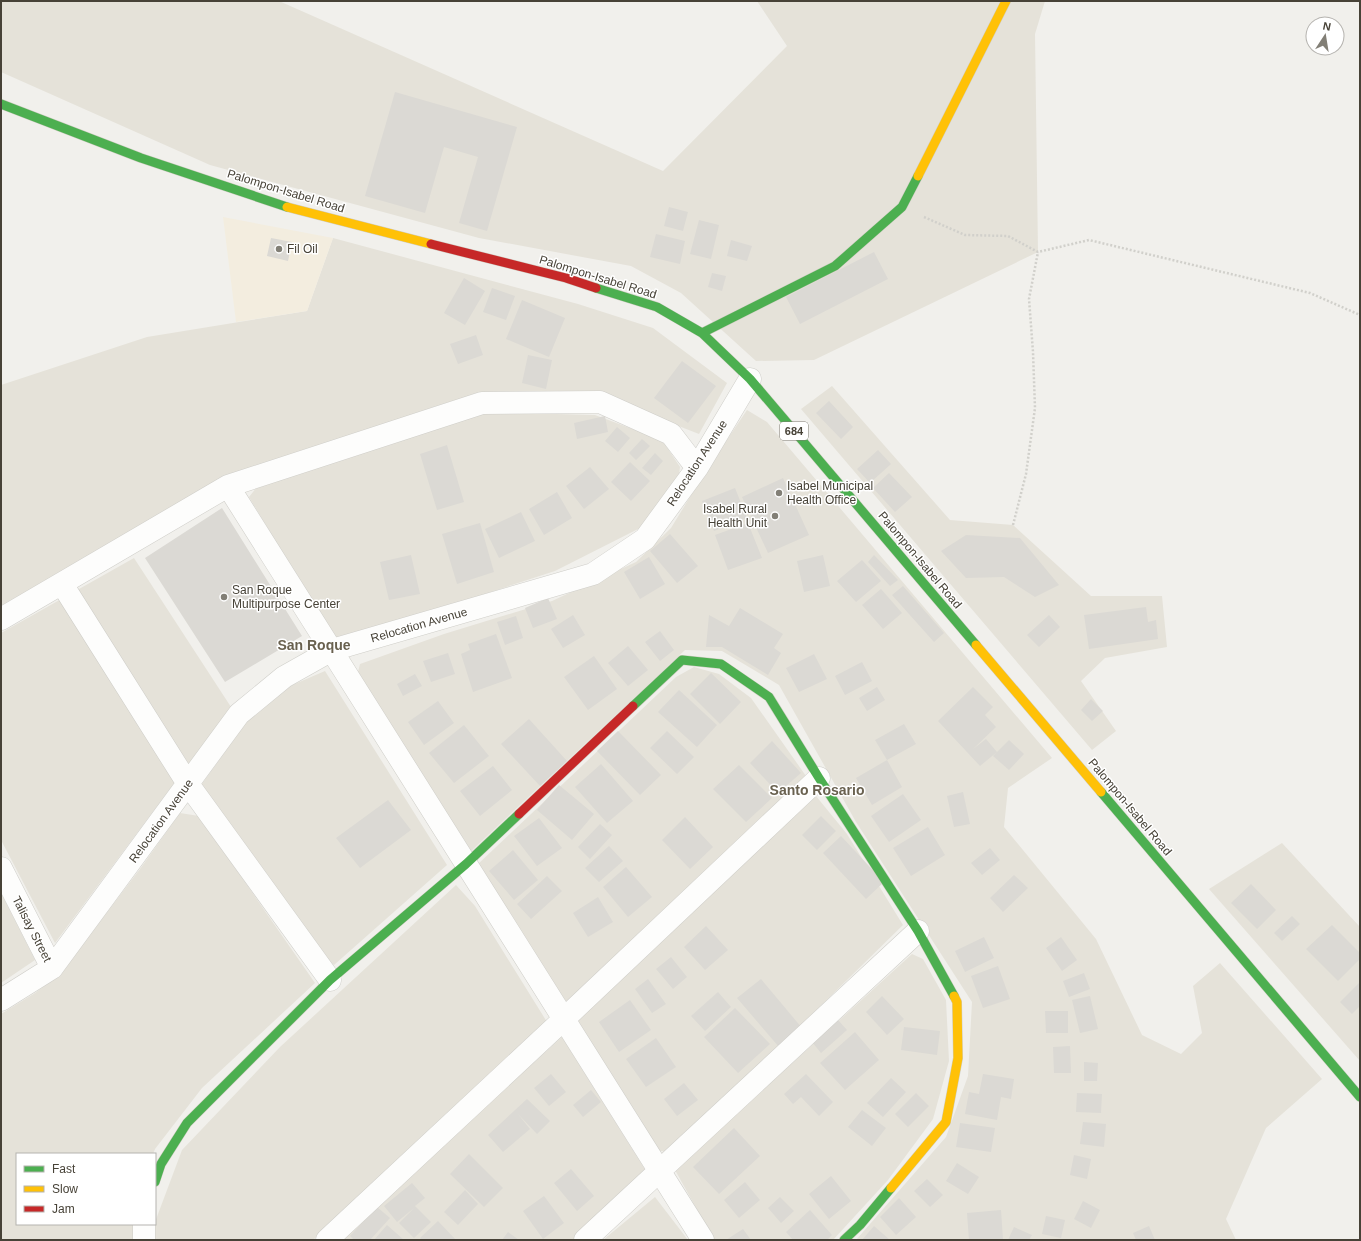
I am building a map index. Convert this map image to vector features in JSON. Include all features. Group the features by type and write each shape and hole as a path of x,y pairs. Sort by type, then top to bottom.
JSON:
{"main road":[{"path":"702,333 835,266 902,207 1006,1"},
{"name":"Palompon-Isabel Road","path":"1,104 141,158 286,207 566,278 657,307 702,333 750,379 1360,1097"},
{"path":"156,1179 161,1164 187,1123 330,980 466,864 682,660 722,664 769,696 818,778 918,931 957,1002 958,1058 946,1122 860,1225 844,1240"}],"street":[{"name":"Relocation Avenue","path":"1,1000 52,968 239,714 284,677 332,650 593,574 645,539 697,468 750,379"},
{"path":"1,619 228,486 482,403 600,402 671,434 697,468"},
{"path":"228,486 703,1240"},
{"path":"62,584 188,784 330,980"},
{"path":"327,1240 564,1019 818,778"},
{"name":"Talisay Street","path":"1,868 52,968"},
{"path":"585,1240 918,931"},
{"path":"144,1225 144,1240"}],"path":[{"path":"902,207 966,236 1008,236 1038,252 1089,240 1310,293 1360,315"},
{"path":"1013,525 1026,474 1035,408 1029,299 1038,252"}],"shaded area":[{"path":"1,1 279,1 663,171 787,46 757,1 1045,1 1035,34 1038,252 814,360 756,361 681,293 631,266 479,238 210,165 1,72"},
{"path":"223,217 333,238 307,311 236,322"},
{"path":"333,238 578,304 653,328 727,383 699,434 612,400 493,393 458,399 226,476 1,608 1,385 147,337 307,311"},
{"path":"832,386 950,520 1013,525 1091,596 1162,596 1167,647 1105,658 1081,681 1116,731 1092,750 801,409"},
{"path":"747,410 767,422 1052,758 1008,788 1004,827 1096,939 1142,1035 1181,1054 1202,1033 1193,986 1220,963 1322,1079 1266,1128 1226,1219 1236,1240 856,1240 946,1137 968,1076 972,1002 856,822 779,685 722,651 685,650 469,853 357,676 360,664 444,634 552,601 636,562 671,528 704,474"},
{"path":"482,412 595,415 662,440 680,467 678,483 642,527 555,571 347,639 333,637 249,497 257,487"},
{"path":"134,558 231,707 55,943 1,840 1,633"},
{"path":"694,667 719,674 751,698 806,776 569,1006 476,866 676,677"},
{"path":"325,671 447,865 334,965 324,959 199,788 248,720 290,686"},
{"path":"816,796 847,834 903,925 672,1152 660,1151 577,1027 581,1014 808,797"},
{"path":"180,813 199,816 315,983 202,1088 153,1153 16,1153 16,1225 134,1225 134,1240 1,1240 1,1014 35,993 60,974 140,869"},
{"path":"1282,843 1360,927 1360,1061 1209,889"},
{"path":"456,885 475,906 547,1022 313,1240 150,1240 154,1225 156,1225 156,1219 182,1150 280,1047"},
{"path":"1,893 35,960 1,983"},
{"path":"912,954 923,959 946,1000 949,1061 933,1119 888,1180 833,1240 714,1240 675,1170"},
{"path":"562,1037 646,1171 637,1183 574,1240 339,1240"},
{"path":"655,1197 688,1240 603,1240"}],"building":[{"path":"395,92 517,127 487,231 459,223 478,157 444,147 425,213 365,196"},
{"path":"669,207 688,212 683,231 664,226"},
{"path":"699,220 719,225 711,259 690,254"},
{"path":"656,234 685,241 680,264 650,257"},
{"name":"Fil Oil","path":"271,238 292,242 288,261 267,256"},
{"path":"731,240 752,246 747,261 727,256"},
{"path":"874,252 888,279 800,324 786,297"},
{"path":"712,273 726,276 722,291 708,287"},
{"path":"464,278 485,291 465,325 444,313"},
{"path":"492,288 515,296 506,320 483,312"},
{"path":"522,300 565,318 549,357 506,339"},
{"path":"476,335 483,355 458,364 450,344"},
{"path":"528,355 552,360 546,389 522,383"},
{"path":"682,361 716,386 688,423 654,398"},
{"path":"829,401 853,427 841,439 816,413"},
{"path":"605,416 608,432 577,439 574,423"},
{"path":"617,427 630,438 618,452 605,441"},
{"path":"642,439 650,446 636,460 629,453"},
{"path":"447,445 464,502 437,510 420,454"},
{"path":"878,450 891,464 870,483 857,469"},
{"path":"655,453 663,461 651,475 642,468"},
{"path":"630,462 650,481 631,501 611,482"},
{"path":"590,467 609,489 584,509 566,486"},
{"path":"889,473 912,497 895,512 873,488"},
{"name":"Isabel Rural Health Unit","path":"783,478 809,535 768,553 742,497"},
{"path":"735,488 747,518 714,531 702,501"},
{"path":"557,492 572,518 544,535 529,509"},
{"name":"San Roque Multipurpose Center","path":"222,508 302,636 225,682 145,558"},
{"path":"521,512 535,541 499,558 485,529"},
{"path":"480,523 494,572 457,584 442,534"},
{"path":"748,523 762,558 728,570 715,535"},
{"path":"670,534 698,566 677,583 650,551"},
{"path":"966,535 1020,538 1059,585 1035,597 1004,577 966,578 941,551"},
{"path":"411,555 420,594 389,600 380,562"},
{"path":"823,555 830,586 804,592 797,561"},
{"path":"874,555 898,580 890,586 868,562"},
{"path":"649,557 665,584 640,599 624,572"},
{"path":"862,560 881,581 856,602 837,581"},
{"path":"903,586 944,633 934,642 892,595"},
{"path":"881,589 902,613 883,629 862,605"},
{"path":"548,598 557,619 533,628 525,608"},
{"path":"1146,607 1148,622 1156,620 1158,639 1089,649 1084,615"},
{"path":"740,608 783,634 774,648 781,653 768,675 722,647 706,647 709,615 729,626"},
{"path":"573,615 585,635 563,648 551,629"},
{"path":"1049,615 1060,627 1039,647 1027,635"},
{"path":"516,616 523,638 505,645 497,622"},
{"path":"660,631 674,650 660,661 645,642"},
{"path":"496,634 512,678 473,692 461,654 470,650 468,644"},
{"path":"628,646 648,670 628,686 608,663"},
{"path":"448,653 455,674 431,682 423,661"},
{"path":"814,654 827,679 799,692 786,668"},
{"path":"594,656 617,689 588,710 564,677"},
{"path":"862,662 872,681 845,695 835,676"},
{"path":"711,673 741,702 720,724 690,694"},
{"path":"415,674 422,686 403,696 397,684"},
{"path":"877,687 885,700 867,711 859,698"},
{"path":"973,687 993,707 985,715 996,727 973,749 986,739 997,752 980,766 938,721"},
{"path":"679,690 717,725 697,747 658,712"},
{"path":"1091,699 1103,711 1092,721 1081,710"},
{"path":"438,701 454,723 424,745 408,722"},
{"path":"529,719 567,761 540,786 501,744"},
{"path":"904,724 916,744 887,760 875,740"},
{"path":"464,725 489,756 454,783 429,753"},
{"path":"618,731 661,775 640,795 597,751"},
{"path":"667,731 694,757 677,774 650,748"},
{"path":"1009,740 1024,754 1009,770 993,756"},
{"path":"772,741 801,773 778,793 750,763"},
{"path":"887,760 902,787 872,805 856,778"},
{"path":"601,764 633,801 607,823 575,787"},
{"path":"739,765 772,798 746,822 713,789"},
{"path":"493,766 512,790 480,816 460,791"},
{"path":"559,785 594,814 572,840 537,810"},
{"path":"963,792 970,824 954,827 947,796"},
{"path":"903,794 921,820 889,842 871,816"},
{"path":"388,800 411,830 360,868 336,838"},
{"path":"821,816 836,831 817,850 802,835"},
{"path":"685,817 713,847 690,869 662,840"},
{"path":"539,818 562,848 537,866 514,836"},
{"path":"600,824 612,835 590,859 578,847"},
{"path":"928,827 945,855 911,876 893,848"},
{"path":"841,836 884,882 866,899 823,853"},
{"path":"609,846 623,861 599,882 585,868"},
{"path":"990,848 1000,860 982,875 971,863"},
{"path":"513,850 538,880 514,900 489,871"},
{"path":"626,867 652,897 628,917 603,887"},
{"path":"1014,875 1028,888 1003,912 990,898"},
{"path":"547,876 562,891 531,919 517,904"},
{"path":"1251,884 1276,910 1257,929 1231,903"},
{"path":"598,897 613,922 588,937 573,913"},
{"path":"1292,916 1300,924 1282,941 1274,933"},
{"path":"1332,925 1360,953 1360,959 1338,981 1306,949"},
{"path":"706,926 728,950 705,970 684,947"},
{"path":"984,937 994,958 965,972 955,951"},
{"path":"1061,937 1077,960 1062,971 1046,948"},
{"path":"671,957 687,977 673,989 656,969"},
{"path":"998,966 1010,999 983,1008 971,976"},
{"path":"1084,973 1090,989 1069,997 1063,981"},
{"path":"648,979 666,1004 652,1013 635,989"},
{"path":"761,979 802,1028 779,1047 737,998"},
{"path":"1360,982 1360,1006 1352,1014 1340,1002"},
{"path":"718,992 731,1007 705,1031 691,1016"},
{"path":"882,996 904,1019 887,1035 866,1012"},
{"path":"1090,996 1098,1029 1080,1033 1072,1000"},
{"path":"630,1000 651,1030 619,1052 599,1022"},
{"path":"735,1008 770,1044 738,1073 704,1037"},
{"path":"1045,1011 1068,1011 1068,1033 1046,1033"},
{"path":"838,1020 847,1030 821,1053 812,1042"},
{"path":"904,1027 940,1031 937,1055 901,1050"},
{"path":"855,1032 879,1060 845,1090 820,1063"},
{"path":"656,1038 676,1067 646,1087 626,1059"},
{"path":"1070,1046 1071,1073 1054,1073 1053,1047"},
{"path":"1084,1062 1098,1063 1097,1081 1084,1081"},
{"path":"551,1074 566,1092 549,1106 534,1088"},
{"path":"806,1074 833,1102 819,1116 801,1097 793,1104 784,1094"},
{"path":"983,1074 1014,1079 1011,1099 1001,1097 997,1120 965,1114 969,1092 979,1094"},
{"path":"891,1078 906,1092 883,1117 867,1103"},
{"path":"684,1083 698,1100 677,1116 664,1099"},
{"path":"591,1090 601,1102 583,1117 573,1105"},
{"path":"916,1093 929,1106 908,1127 895,1114"},
{"path":"1077,1093 1102,1094 1101,1113 1076,1112"},
{"path":"527,1099 550,1121 537,1134 518,1114 530,1129 503,1152 488,1135"},
{"path":"862,1110 886,1128 872,1146 848,1127"},
{"path":"1083,1122 1106,1124 1104,1147 1080,1144"},
{"path":"960,1123 995,1128 991,1152 956,1147"},
{"path":"734,1128 760,1156 719,1194 693,1167"},
{"path":"469,1154 503,1188 484,1207 450,1174"},
{"path":"1074,1155 1091,1159 1087,1179 1070,1175"},
{"path":"957,1163 979,1177 968,1194 946,1181"},
{"path":"571,1169 594,1196 577,1211 554,1183"},
{"path":"831,1176 851,1201 829,1219 809,1194"},
{"path":"927,1179 943,1195 930,1207 914,1191"},
{"path":"745,1182 760,1200 739,1218 724,1200"},
{"path":"412,1183 425,1198 415,1206 431,1222 414,1238 399,1223 414,1208 397,1222 384,1206"},
{"path":"465,1190 478,1204 458,1225 444,1212"},
{"path":"544,1196 564,1223 543,1239 523,1211"},
{"path":"780,1197 794,1211 781,1223 768,1208"},
{"path":"899,1198 916,1217 896,1235 880,1217"},
{"path":"1083,1201 1100,1210 1091,1228 1074,1219"},
{"path":"377,1207 390,1218 370,1240 354,1240 350,1236"},
{"path":"810,1210 832,1235 827,1240 793,1240 786,1232"},
{"path":"1001,1210 1003,1240 969,1240 967,1213"},
{"path":"1046,1216 1065,1220 1061,1238 1042,1234"},
{"path":"438,1221 456,1240 422,1240 420,1238"},
{"path":"387,1225 404,1240 374,1240"},
{"path":"874,1226 890,1240 862,1240"},
{"path":"1149,1226 1155,1240 1136,1240 1133,1233"},
{"path":"1014,1227 1032,1235 1029,1240 1008,1240"},
{"path":"743,1229 751,1240 726,1240"},
{"path":"508,1232 519,1240 502,1240"}],"traffic: fast":[{"path":"1,104 141,158 287,207"},
{"path":"702,333 835,266 902,207 918,176"},
{"path":"596,288 657,307 702,333 750,379 976,645"},
{"path":"633,706 682,660 721,664 769,697 819,778 918,931 954,996"},
{"path":"1101,792 1360,1097"},
{"path":"156,1179 161,1164 187,1123 330,980 466,864 519,814"},
{"path":"844,1240 860,1225 891,1188"}],"traffic: slow":[{"path":"918,176 1006,1"},
{"path":"287,207 431,244"},
{"path":"976,645 1101,792"},
{"path":"891,1188 946,1122 958,1058 957,1002 954,996"}],"traffic: jam":[{"path":"431,244 566,278 596,288"},
{"path":"519,814 633,706"}],"place":[{"name":"Fil Oil","path":"279,249"},
{"name":"Isabel Municipal Health Office","path":"779,493"},
{"name":"Isabel Rural Health Unit","path":"775,516"},
{"name":"San Roque Multipurpose Center","path":"224,597"}],"district":[{"name":"San Roque","path":"314,645"},
{"name":"Santo Rosario","path":"817,790"}]}
